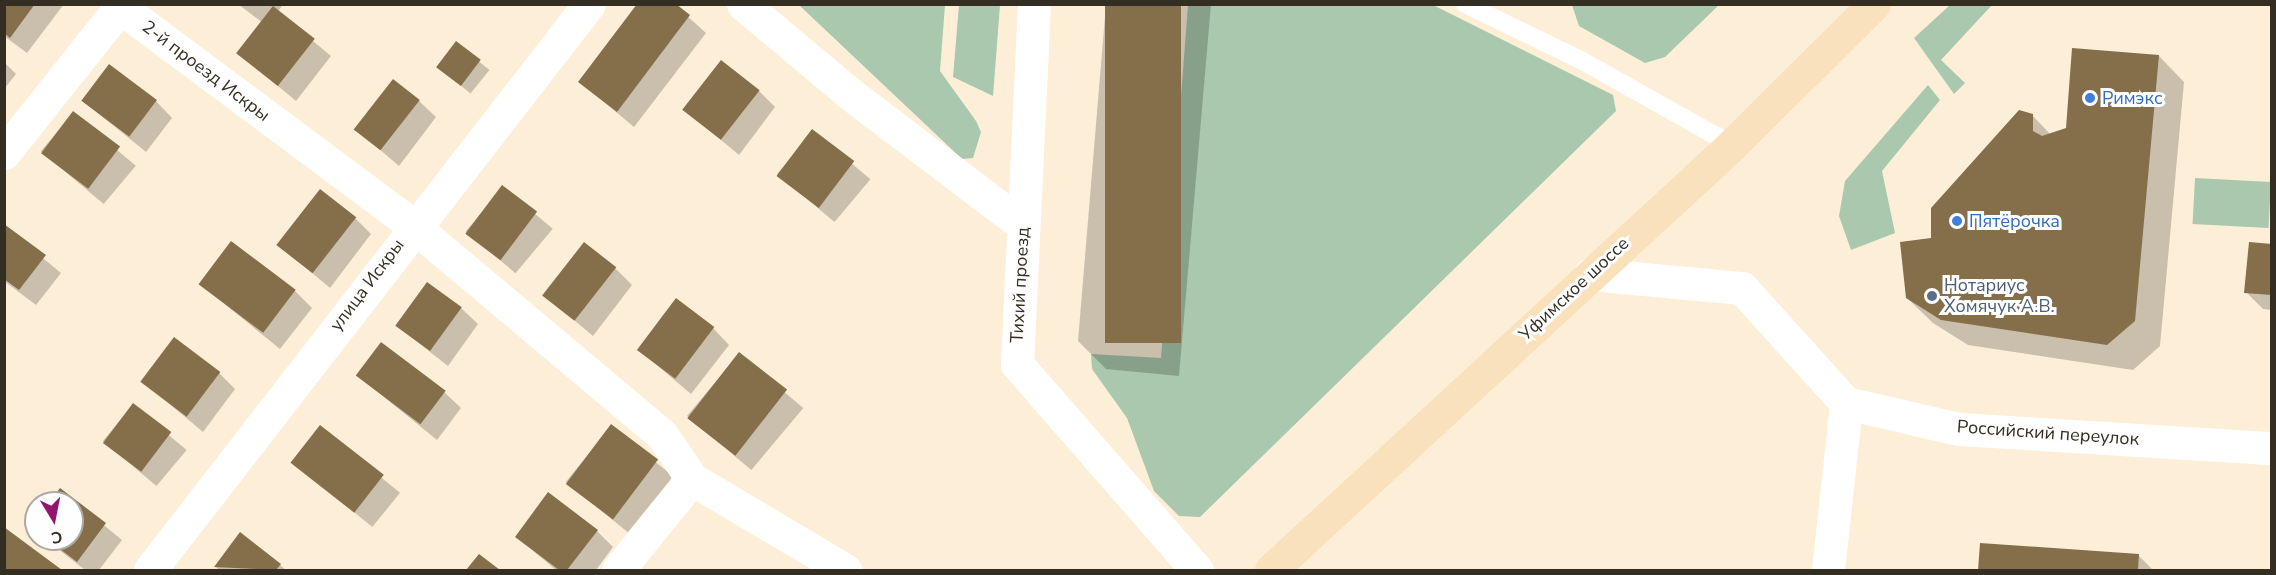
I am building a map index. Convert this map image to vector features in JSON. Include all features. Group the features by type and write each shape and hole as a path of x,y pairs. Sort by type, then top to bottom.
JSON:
{"main road":[{"name":"Уфимское шоссе","path":"1271,570 1732,145 1874,4"}],"street":[{"name":"улица Искры","path":"150,570 412,225 589,4"},
{"path":"743,4 849,93 1023,225"},
{"name":"Тихий проезд","path":"1034,4 1017,364 1197,570"},
{"name":"2-й проезд Искры","path":"4,153 120,7 412,225"},
{"path":"412,225 662,435 692,479 845,570"},
{"path":"1590,274 1742,288 1846,403 1828,570"},
{"name":"Российский переулок","path":"1846,403 1959,429 2271,448"},
{"path":"618,570 692,479"}],"lane":[{"path":"1465,4 1579,59 1732,145"}],"green space":[{"path":"1572,4 1719,5 1665,57 1645,63 1579,26"},
{"path":"799,5 945,5 940,71 976,121 981,132 973,158 962,159"},
{"path":"959,5 1000,5 993,96 953,77"},
{"path":"1188,5 1433,5 1613,95 1616,111 1200,517 1179,516 1154,491 1127,418 1092,369 1091,354 1161,358"},
{"path":"1950,5 1992,5 1941,60 1965,83 1954,94 1914,38"},
{"path":"1928,85 1940,100 1882,171 1895,233 1851,250 1839,216 1845,181"},
{"path":"2195,178 2271,182 2268,228 2193,224"}],"building":[{"path":"4,4 35,4 10,38 4,33"},
{"path":"637,4 676,4 690,15 617,112 578,82"},
{"path":"1105,4 1181,4 1181,343 1105,343"},
{"path":"273,6 315,39 278,86 236,53"},
{"path":"456,41 481,60 461,86 436,67"},
{"path":"2072,48 2159,55 2135,321 2107,345 1941,320 1906,298 1900,242 1931,238 1931,208 2019,110 2033,114 2033,131 2042,136 2066,128"},
{"path":"721,60 760,90 721,140 682,110"},
{"path":"109,64 157,100 129,137 81,101"},
{"path":"393,79 420,100 380,150 354,129"},
{"path":"73,111 120,147 88,189 41,153"},
{"path":"812,129 854,161 819,208 776,176"},
{"path":"502,185 537,211 500,260 465,234"},
{"path":"320,189 356,217 313,273 276,245"},
{"path":"4,224 46,255 19,290 4,279"},
{"path":"231,241 296,290 263,333 199,284"},
{"path":"584,242 616,267 574,321 542,296"},
{"path":"2249,242 2272,244 2272,295 2244,293"},
{"path":"427,282 462,307 430,351 395,326"},
{"path":"676,298 714,327 675,379 637,350"},
{"path":"174,337 220,372 187,417 140,382"},
{"path":"381,342 446,391 420,424 356,376"},
{"path":"739,352 787,390 735,456 687,418"},
{"path":"133,403 171,432 141,472 103,443"},
{"path":"611,424 658,460 613,519 566,484"},
{"path":"320,425 384,475 354,513 290,463"},
{"path":"548,492 598,530 567,570 559,570 515,537"},
{"path":"84,506 106,523 77,562 63,551 84,551"},
{"path":"4,527 24,542 24,551 36,551 62,570 4,570"},
{"path":"240,532 281,564 276,570 214,567"},
{"path":"1980,543 2139,554 2138,570 1978,570"},
{"path":"479,554 500,570 466,570"}],"place":[{"name":"Римэкс","path":"2090,98"},
{"name":"Пятёрочка","path":"1957,221"},
{"name":"Нотариус Хомячук А.В.","path":"1932,296"}]}
